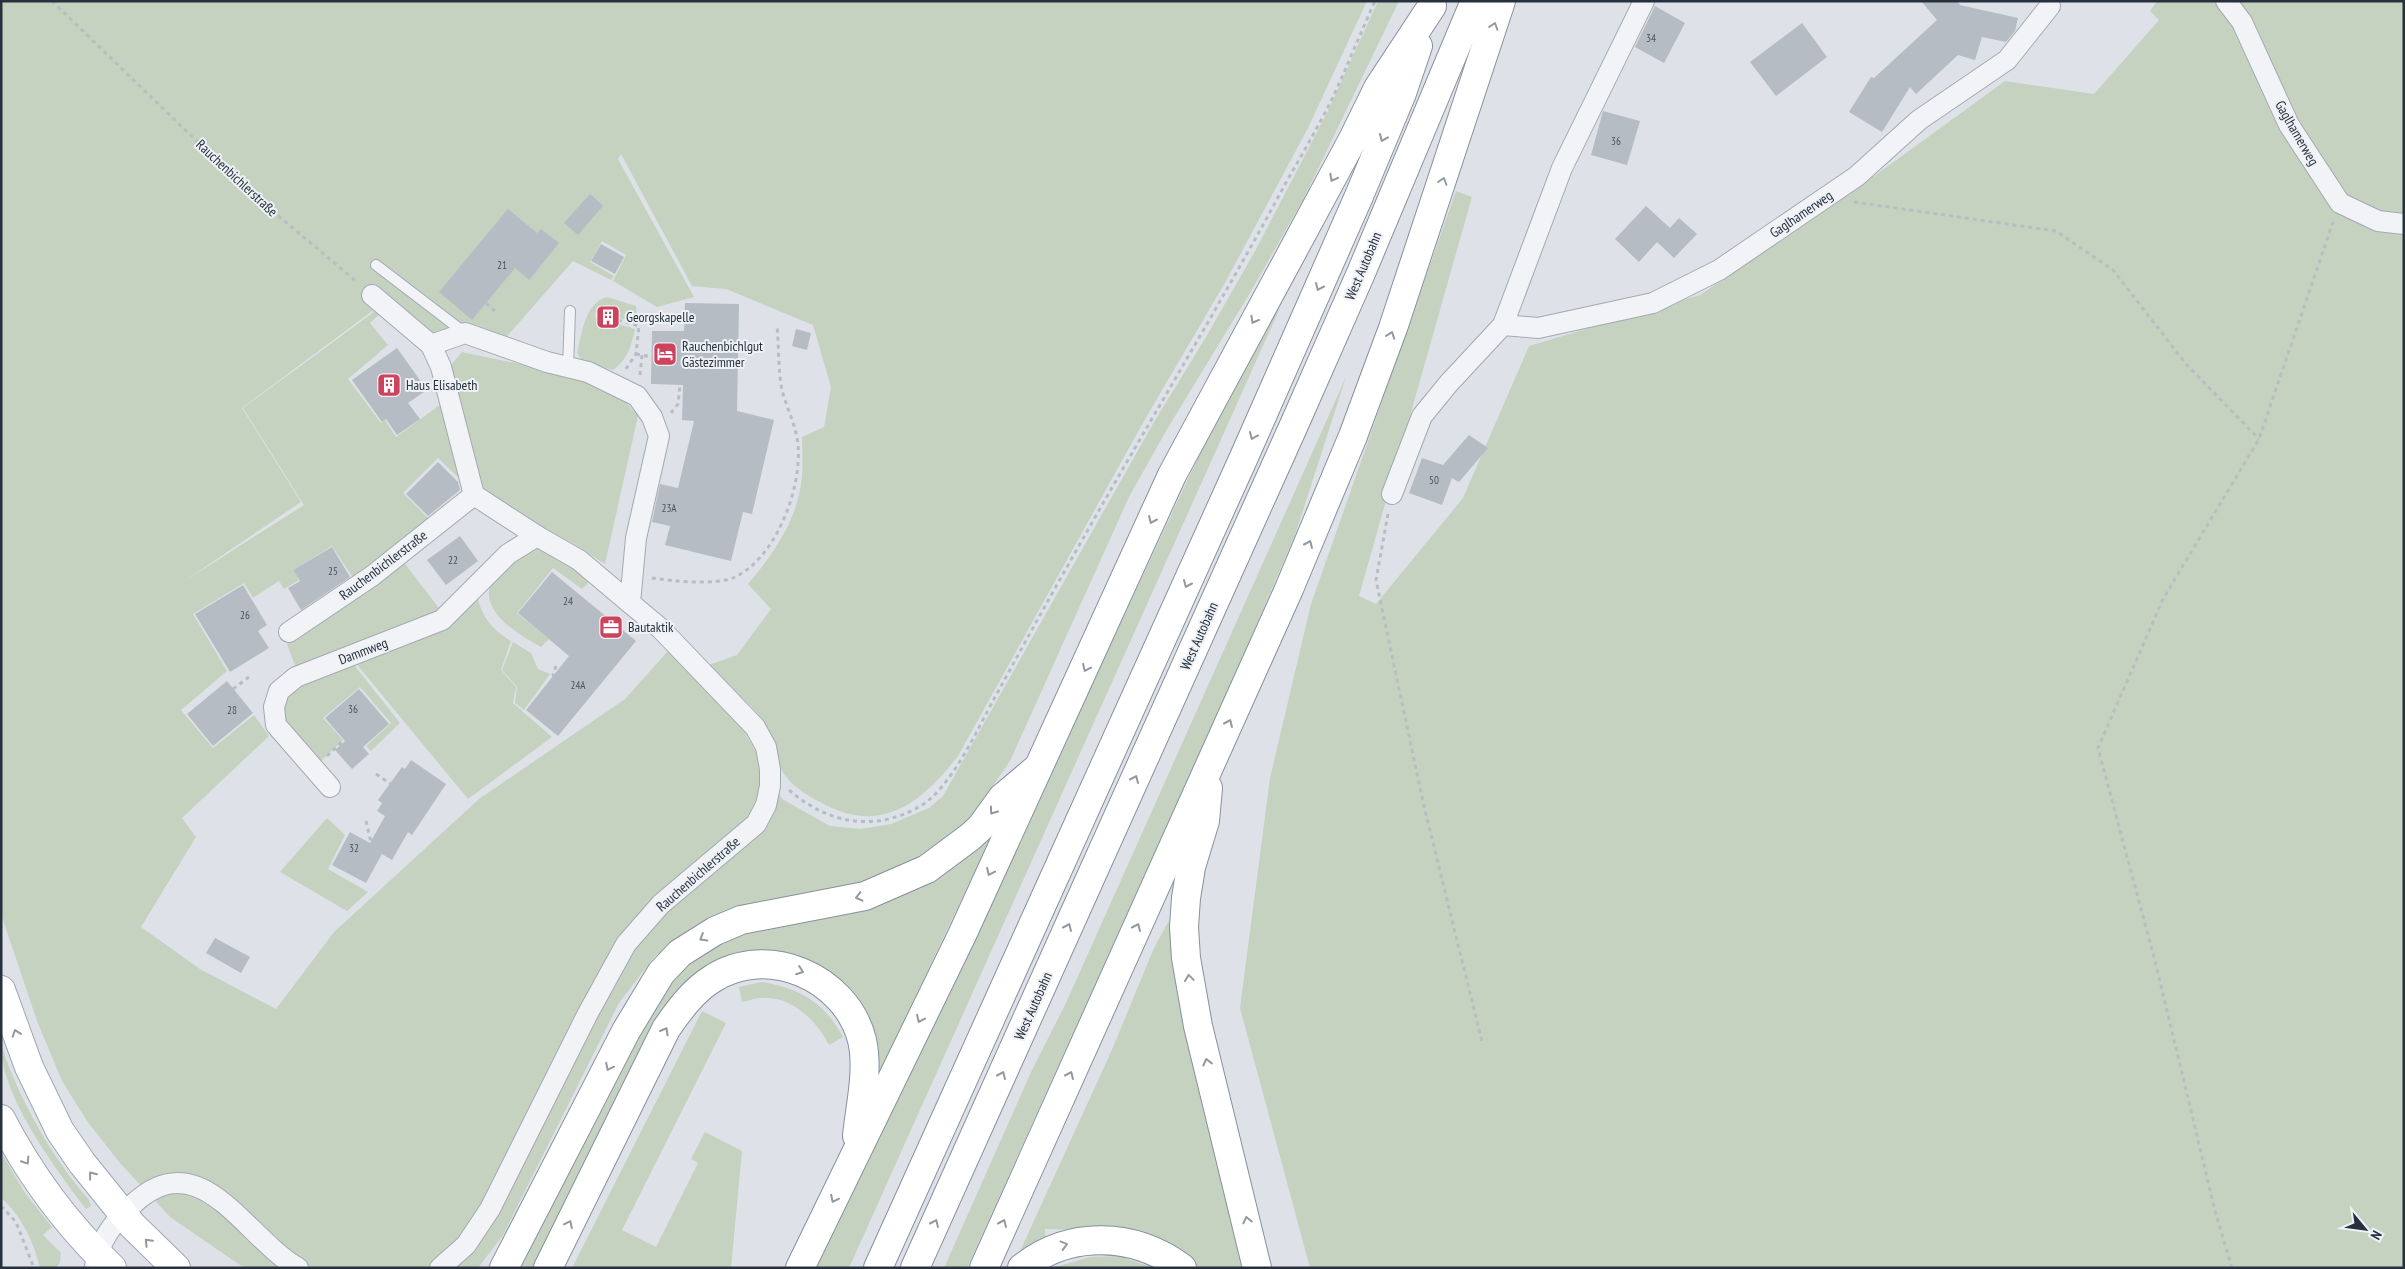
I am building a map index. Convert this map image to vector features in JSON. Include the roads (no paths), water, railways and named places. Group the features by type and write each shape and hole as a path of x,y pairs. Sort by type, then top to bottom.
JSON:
{"main road":[{"name":"West Autobahn","path":"915,1268 1290,434 1361,273 1475,1"},
{"path":"984,1268 1312,539 1354,436 1411,276 1501,1"},
{"path":"800,1268 1041,765 1172,475 1354,139 1378,88 1433,4"},
{"path":"878,1268 1244,458 1402,93 1433,4"},
{"path":"504,1268 626,1031 661,973 680,953 715,931 741,920 865,896 927,869 981,827 1002,798 1041,765"},
{"path":"1209,768 1206,821 1191,868 1186,898 1184,927 1186,958 1198,1026 1257,1268"},
{"path":"548,1268 666,1029 676,1013 699,988 725,972 749,964 794,968 807,973 824,984 852,1016 861,1039 864,1070 855,1155"},
{"path":"1,990 29,1067 51,1114 82,1163 122,1214 176,1268"},
{"path":"1,1119 44,1188 101,1263"},
{"path":"1022,1268 1045,1251 1060,1245 1090,1239 1134,1244 1159,1253 1182,1268"}],"street":[{"path":"1392,494 1422,416 1449,383 1503,325 1562,168 1644,1"},
{"name":"Gaglhamerweg","path":"2226,1 2242,22 2289,125 2340,203 2378,221 2404,224"},
{"name":"Gaglhamerweg","path":"1503,325 1538,328 1653,303 1719,270 1857,176 1919,120 2007,60 2050,6"},
{"path":"372,295 431,345 442,367 474,496"},
{"path":"431,345 465,333 568,368 588,372 637,396 652,417 659,436 636,538 630,603"},
{"name":"Rauchenbichlerstraße","path":"289,632 372,576 474,496 579,560 660,628 755,727 766,747 770,769 770,786 766,805 756,824 661,904 626,944 587,1015 490,1209 466,1245 440,1268"},
{"name":"Dammweg","path":"330,787 276,725 274,707 280,690 296,677 442,620 508,554 537,536"},
{"path":"101,1263 108,1233 122,1214 137,1200 160,1184 175,1182 208,1191 223,1202 258,1236 298,1268"}],"lane":[{"path":"376,265 465,333"},
{"path":"568,368 570,311"}],"place":[{"name":"Georgskapelle","path":"608,317"},
{"name":"Rauchenbichlgut Gästezimmer","path":"665,354"},
{"name":"Haus Elisabeth","path":"389,385"},
{"name":"Bautaktik","path":"611,627"}]}
